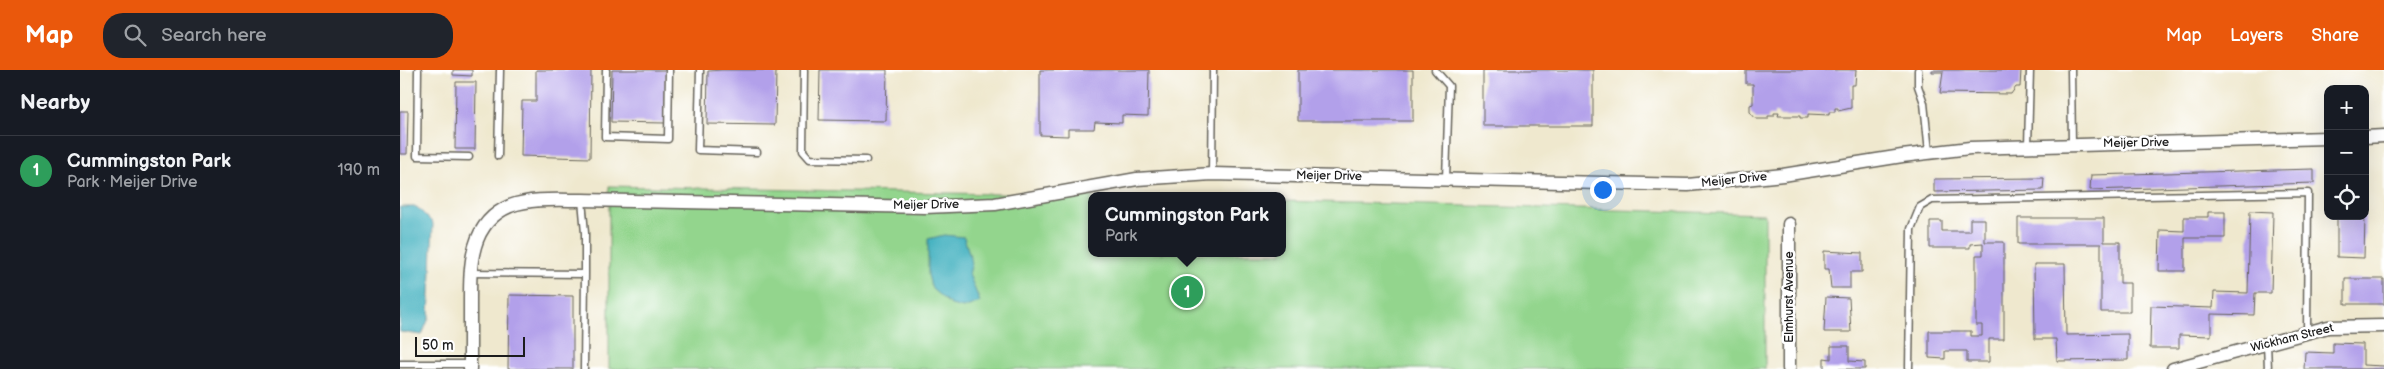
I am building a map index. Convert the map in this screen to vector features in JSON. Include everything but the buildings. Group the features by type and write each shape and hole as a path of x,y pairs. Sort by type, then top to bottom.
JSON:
{"street":[{"path":"2369,137 2384,136"},
{"name":"Meijer Drive","path":"470,366 470,273 473,248 484,224 494,215 510,206 527,202 582,200 924,206 995,204 1137,179 1212,174 1688,185 1783,175 1929,152 2072,144 2324,138"},
{"name":"Elmhurst Avenue","path":"1789,224 1789,369"},
{"name":"Wickham Street","path":"2173,369 2307,333 2342,326 2384,326"}],"lane":[{"path":"418,70 417,156 469,158"},
{"path":"498,156 500,70"},
{"path":"606,70 605,137 668,139 669,70"},
{"path":"700,70 698,150 757,152"},
{"path":"804,70 803,151 810,159 866,160"},
{"path":"1212,174 1214,70"},
{"path":"1435,70 1449,86 1446,179"},
{"path":"1918,70 1918,86 1924,103 1929,152"},
{"path":"2028,146 2030,70"},
{"path":"2071,70 2072,144"},
{"path":"1908,369 1910,229 1920,207 1932,200 2308,193 2307,333"},
{"path":"582,200 585,234 584,369"},
{"path":"470,273 585,274"},
{"path":"2267,343 2268,369"},
{"path":"400,364 470,366"}],"green space":[{"path":"609,186 1088,196 1088,257 1286,257 1286,201 1765,214 1765,369 609,369"}],"water":[{"path":"400,207 417,207 433,223 429,318 422,335 400,332"},
{"path":"944,235 964,237 972,263 969,274 980,302 963,308 951,305 932,289 928,275 928,239"}],"place":[{"name":"Cummingston Park","path":"1187,292"}]}
